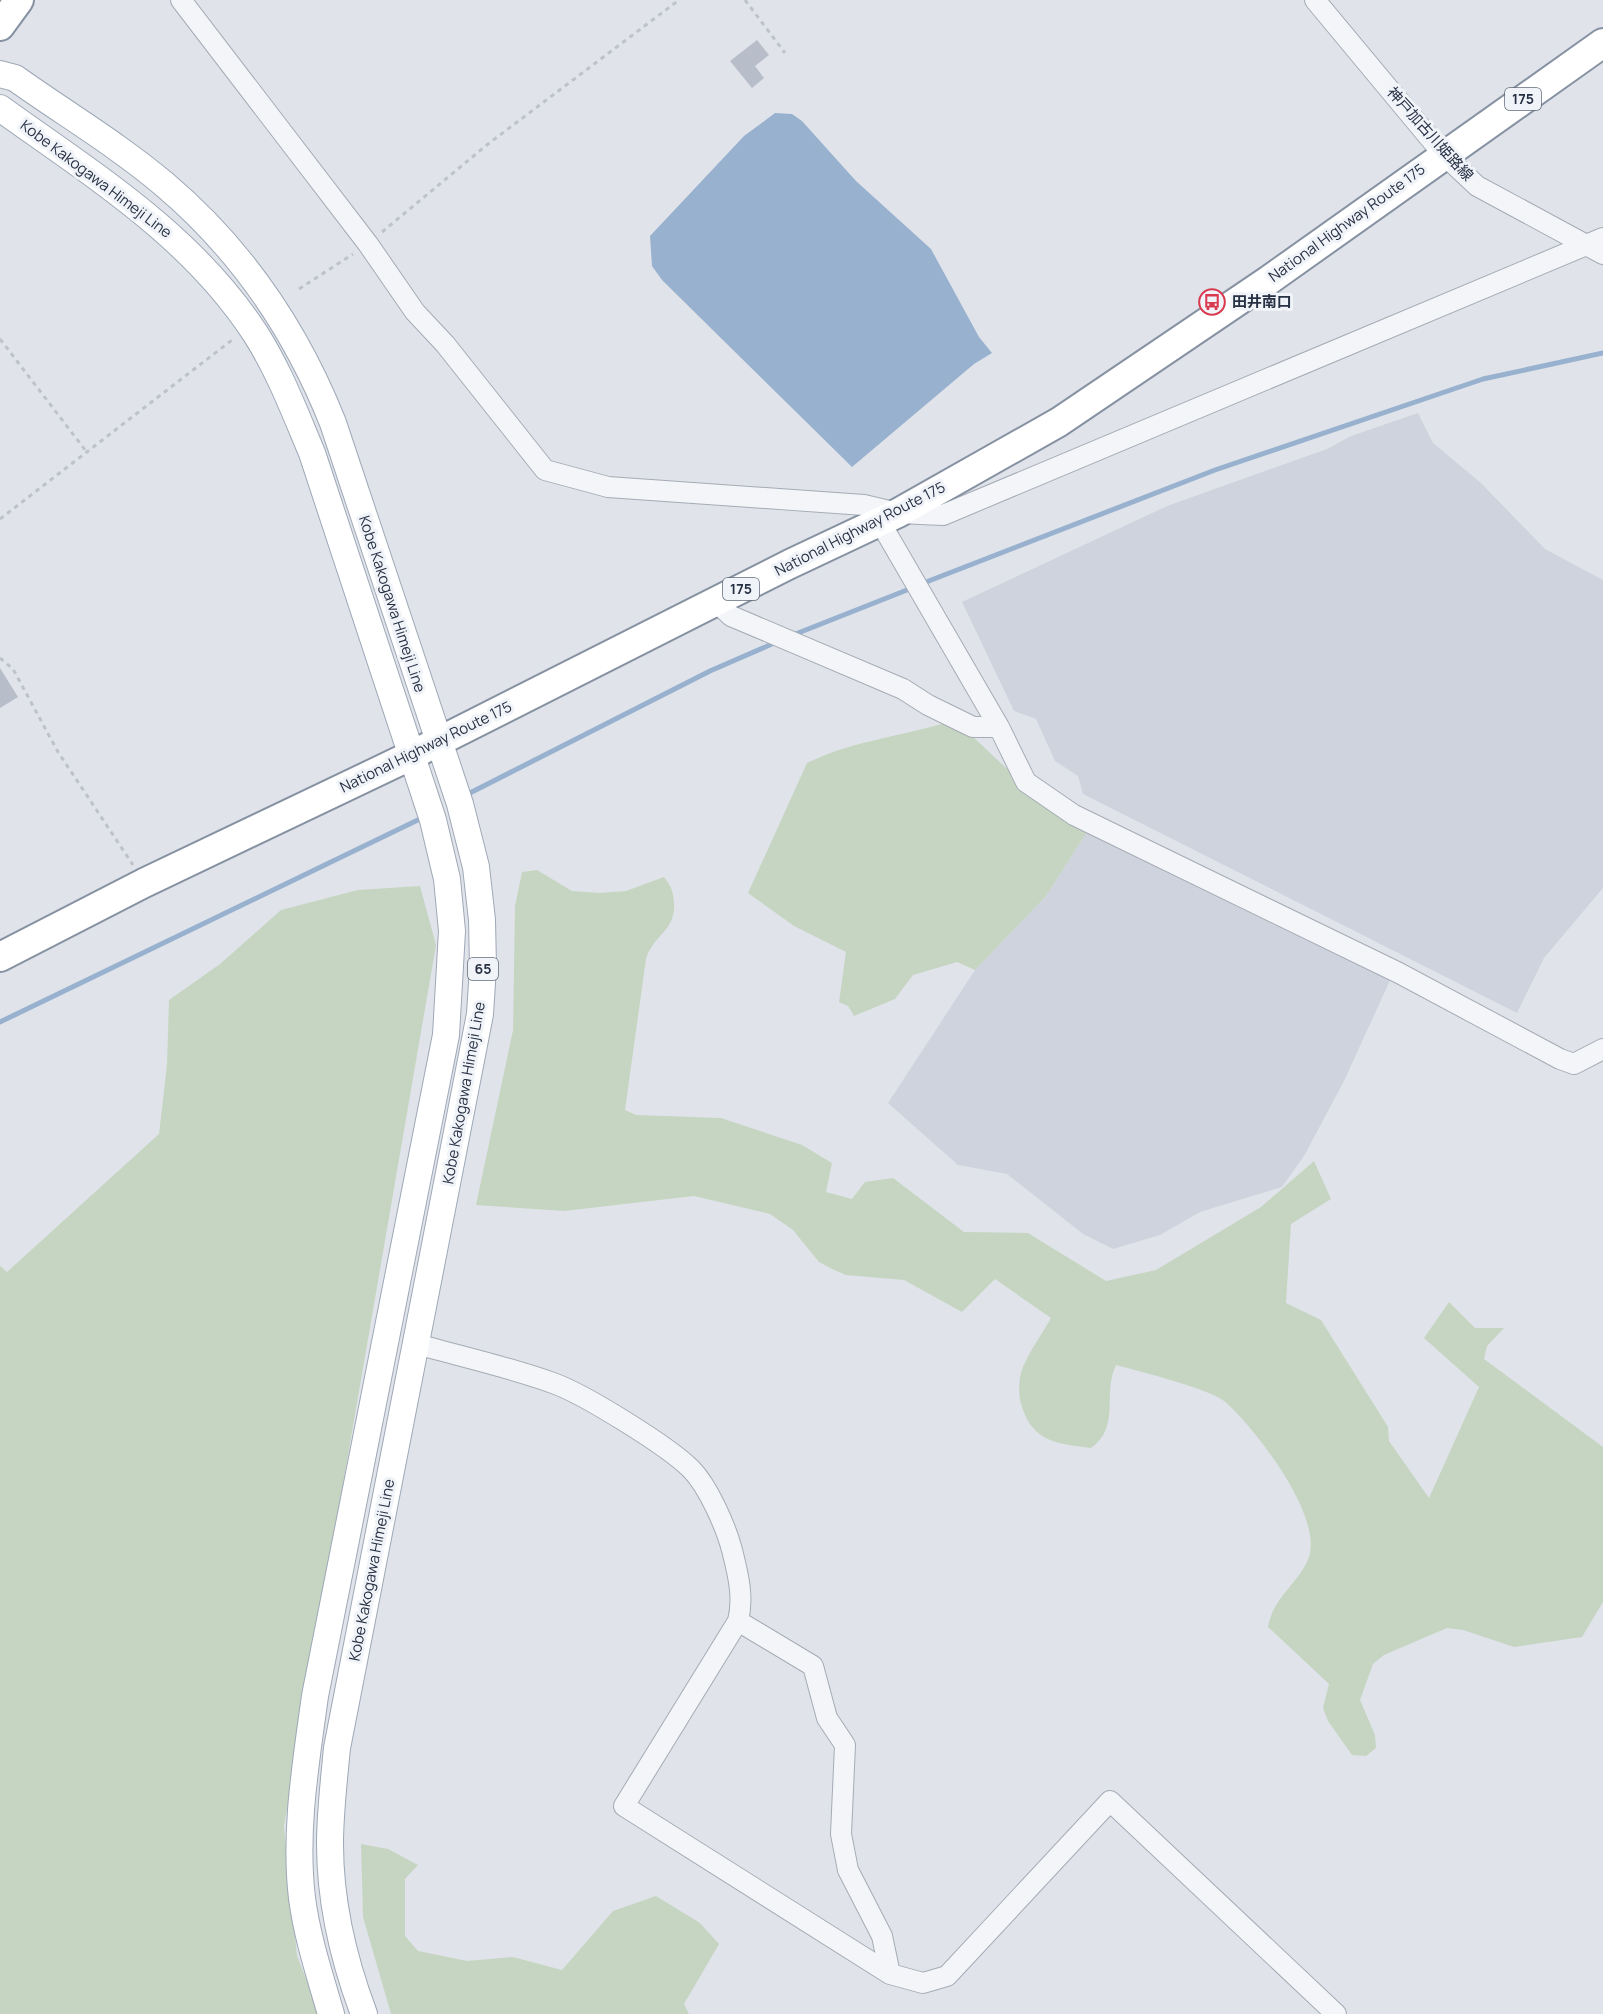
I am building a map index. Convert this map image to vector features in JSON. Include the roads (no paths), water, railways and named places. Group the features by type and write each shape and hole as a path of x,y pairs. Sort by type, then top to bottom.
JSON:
{"highway":[{"path":"0,26 19,0"},
{"name":"National Highway Route 175","path":"0,957 144,883 410,756 889,518 1059,422 1269,280 1443,154 1603,44"}],"main road":[{"name":"Kobe Kakogawa Himeji Line","path":"0,74 15,78 163,184 214,232 255,279 289,329 315,377 333,423 437,742 460,804 476,867 483,968 472,1063 337,1748 330,1845 334,1889 342,1941 364,2014"},
{"name":"Kobe Kakogawa Himeji Line","path":"0,108 149,215 182,243 220,286 256,334 289,397 312,453 410,756 433,820 447,879 452,931 446,1035 315,1696 303,1784 300,1842 302,1898 316,1965 332,2014"}],"street":[{"path":"182,0 368,244 415,312 445,344 545,470 608,487 864,505 889,518 943,515 1584,244 1603,238"},
{"name":"神戸加古川姫路線","path":"1315,0 1443,154 1477,186 1603,254"},
{"path":"889,518 1026,782 1074,815 1399,973 1560,1059 1574,1064 1603,1049"},
{"path":"716,602 731,616 903,689 928,705 973,727 999,727"},
{"path":"417,1344 554,1383 648,1438 692,1470 725,1526 738,1573 742,1605 738,1621 624,1806 890,1974 922,1983 947,1976 1110,1800 1336,2014"},
{"path":"738,1621 813,1666 827,1719 845,1745 841,1834 848,1870 882,1936 890,1974"}],"water":[{"path":"775,113 792,114 802,121 856,181 931,249 979,337 992,353 974,364 852,467 662,280 652,266 650,236 744,136"}],"waterway":[{"path":"921,584 1215,470 1483,379 1603,353"},
{"path":"793,635 912,588"},
{"path":"464,796 710,671 779,641"},
{"path":"0,1022 424,817"}],"place":[{"name":"田井南口","path":"1212,302"}]}
